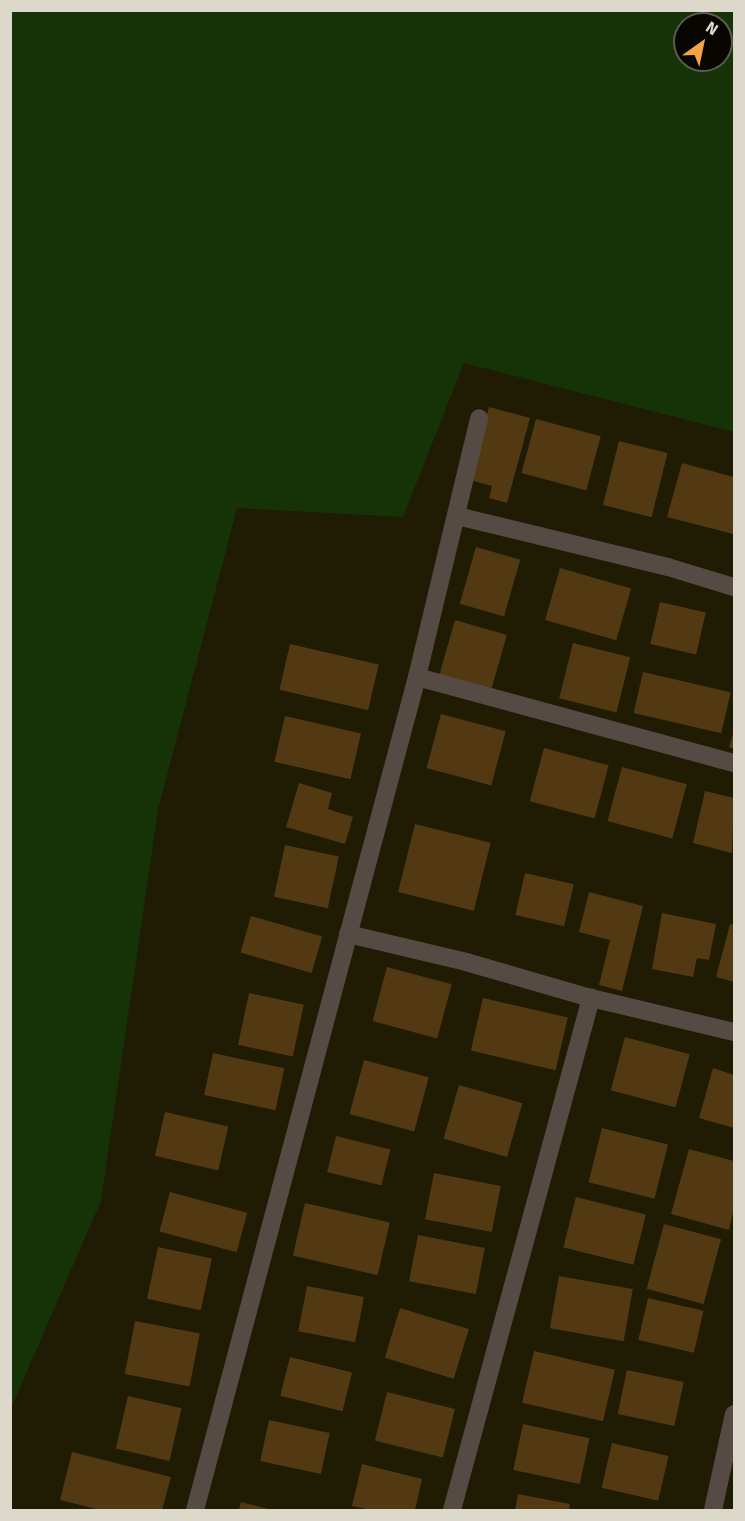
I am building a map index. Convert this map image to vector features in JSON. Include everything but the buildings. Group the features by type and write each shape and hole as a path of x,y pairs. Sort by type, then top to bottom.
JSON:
{"street":[{"path":"195,1510 417,677 479,418"},
{"path":"457,516 668,567 735,587"},
{"path":"417,677 735,763"},
{"path":"348,934 466,962 591,998 735,1032"},
{"path":"453,1510 591,998"},
{"path":"713,1510 735,1414"}],"green space":[{"path":"11,10 734,11 734,432 464,363 403,517 237,508 158,810 101,1201 11,1408"}]}
